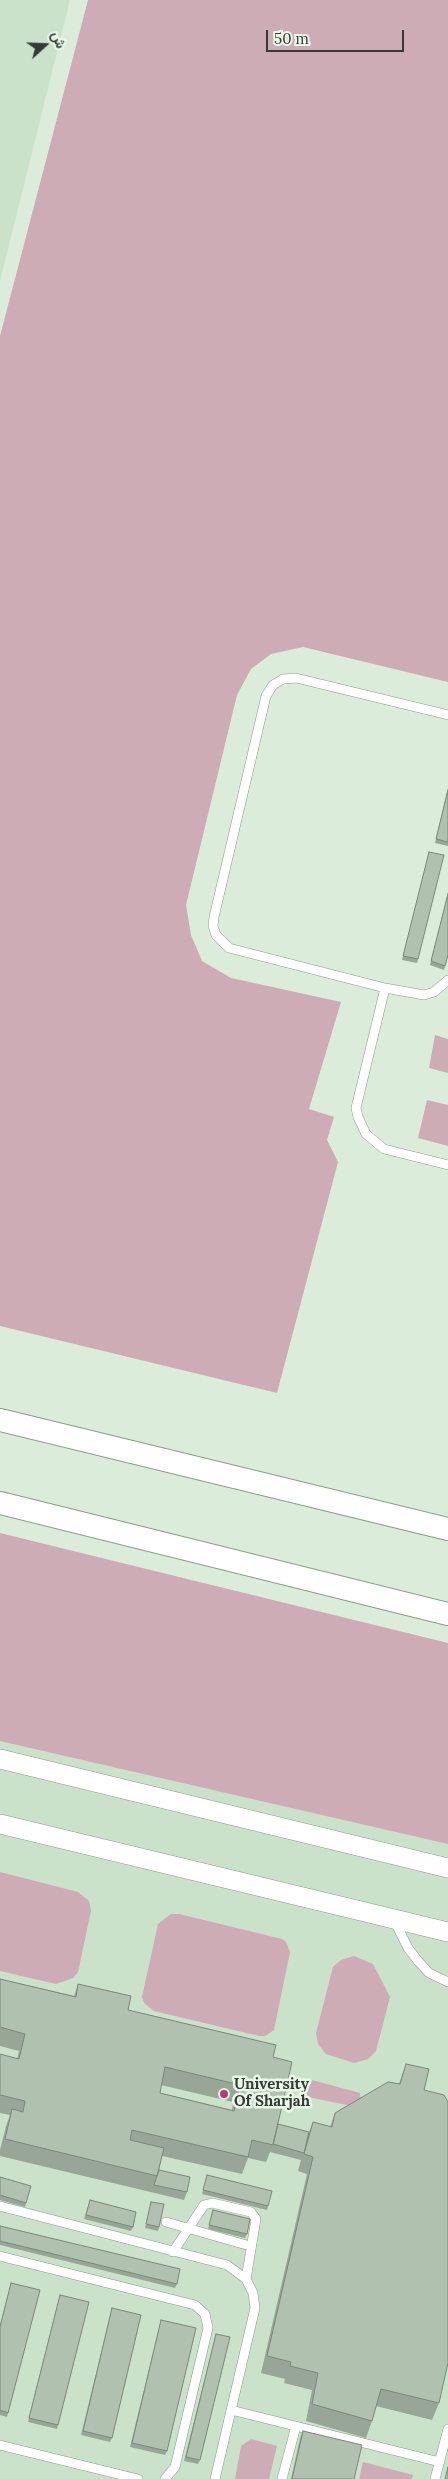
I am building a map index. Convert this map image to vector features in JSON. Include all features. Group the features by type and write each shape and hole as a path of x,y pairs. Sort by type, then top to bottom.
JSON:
{"street":[{"path":"0,1420 448,1529"},
{"path":"0,1504 448,1614"},
{"path":"0,1759 448,1868"},
{"path":"0,1824 448,1932"}],"lane":[{"path":"448,715 296,678 283,678 273,685 266,696 216,908 214,926 216,935 229,948 385,988 424,995 434,992 448,980"},
{"path":"385,988 356,1108 358,1117 366,1134 384,1149 448,1165"},
{"path":"394,1920 408,1948 418,1961 429,1973 448,1982"},
{"path":"173,2252 199,2210 207,2204 251,2212 256,2219 246,2279"},
{"path":"0,2206 227,2265 246,2279 252,2292 255,2308 215,2479"},
{"path":"166,2222 250,2246"},
{"path":"0,2256 195,2305 206,2314 208,2328 175,2467 165,2479"},
{"path":"231,2410 440,2462"},
{"path":"282,2479 296,2426"},
{"path":"436,2479 448,2429"},
{"path":"0,2445 138,2479"}],"shaded area":[{"path":"0,0 70,0 0,281"},
{"path":"88,0 448,0 448,682 303,647 271,654 251,669 237,695 186,905 191,935 202,961 231,978 341,1002 309,1109 334,1117 327,1140 338,1162 277,1393 0,1326 0,336"},
{"path":"435,1035 448,1039 448,1073 429,1068"},
{"path":"427,1100 448,1105 448,1146 418,1138"},
{"path":"0,1533 448,1643 448,1844 0,1741"},
{"name":"University Of Sharjah","path":"0,1599 448,1709 448,2479 0,2479"},
{"path":"0,1872 78,1892 89,1901 91,1911 78,1972 73,1978 56,1984 0,1971"},
{"path":"171,1914 179,1914 282,1939 286,1942 290,1952 274,2030 265,2036 259,2036 154,2011 144,2003 142,1997 158,1924"},
{"path":"354,1956 373,1964 390,1997 376,2051 368,2059 354,2063 326,2054 318,2044 316,2033 333,1967 341,1960"},
{"path":"312,2080 360,2093 361,2101 352,2106 308,2097 305,2087"},
{"path":"251,2439 277,2446 269,2479 235,2479 241,2446"},
{"path":"363,2462 413,2475 412,2479 359,2479"}],"building":[{"path":"448,790 448,842 436,839"},
{"path":"429,852 444,855 418,959 403,956"},
{"path":"448,894 448,955 445,966 431,961"},
{"path":"0,1979 76,1997 78,1984 131,1996 128,2010 276,2045 273,2057 292,2062 273,2145 252,2140 248,2157 132,2130 130,2140 164,2148 157,2176 5,2139 12,2109 23,2112 25,2101 0,2095 0,2054 19,2059 25,2034 0,2027","holes":["165,2067 240,2085 234,2111 160,2093"]},
{"path":"406,2064 429,2069 424,2090 444,2095 448,2102 448,2363 439,2403 381,2389 372,2421 312,2404 318,2373 290,2366 291,2362 267,2356 313,2157 304,2154 313,2122 332,2127 335,2113 388,2082 400,2084"},
{"path":"278,2124 309,2132 304,2153 273,2144"},
{"path":"159,2170 190,2177 187,2192 154,2185"},
{"path":"207,2175 272,2191 268,2206 203,2190"},
{"path":"0,2177 31,2186 26,2203 0,2195"},
{"path":"90,2200 136,2212 133,2227 86,2215"},
{"path":"151,2202 164,2204 159,2227 146,2224"},
{"path":"213,2210 250,2219 247,2234 209,2225"},
{"path":"0,2226 180,2269 177,2284 0,2241"},
{"path":"11,2283 40,2290 8,2413 0,2410 0,2327"},
{"path":"60,2295 89,2302 58,2425 29,2418"},
{"path":"112,2308 141,2315 112,2438 83,2431"},
{"path":"161,2320 196,2328 167,2451 132,2443"},
{"path":"216,2334 230,2337 200,2460 186,2457"},
{"path":"303,2431 362,2445 354,2479 292,2479"},
{"path":"448,2467 448,2479 445,2479"}],"place":[{"name":"University Of Sharjah","path":"224,2094"}]}
